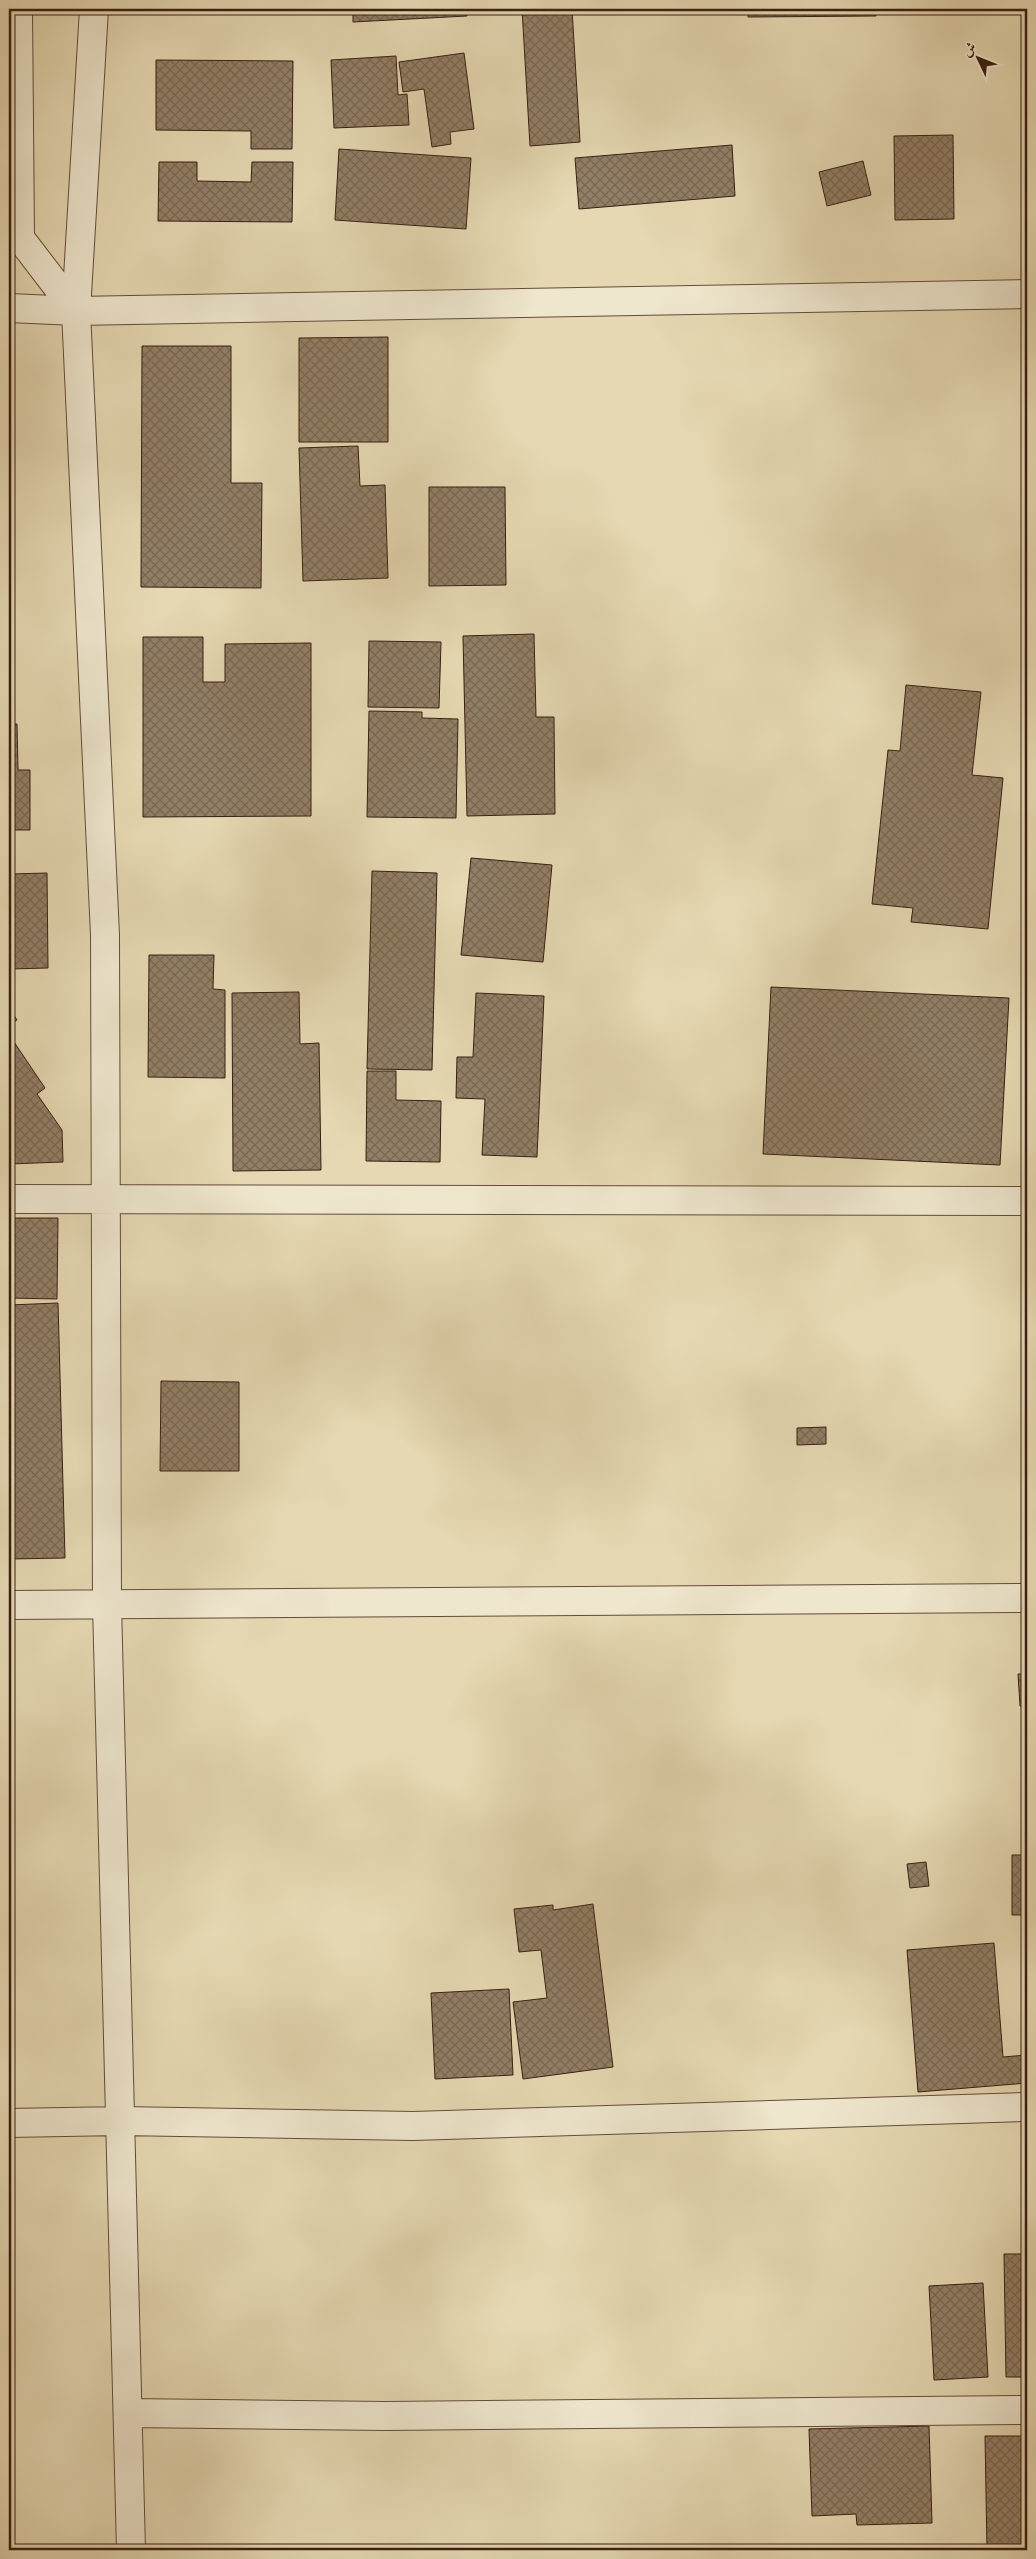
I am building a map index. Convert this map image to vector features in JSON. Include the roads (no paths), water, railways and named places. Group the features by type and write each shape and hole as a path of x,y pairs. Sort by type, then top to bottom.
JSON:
{"street":[{"path":"18,9 20,238 76,311"},
{"path":"94,9 76,311 105,936 107,1604 131,2550"},
{"path":"9,308 76,311 1027,294"},
{"path":"9,1199 1027,1201"},
{"path":"9,1605 1027,1598"},
{"path":"9,2123 120,2121 414,2126 1027,2107"},
{"path":"128,2413 396,2416 1027,2410"}]}
